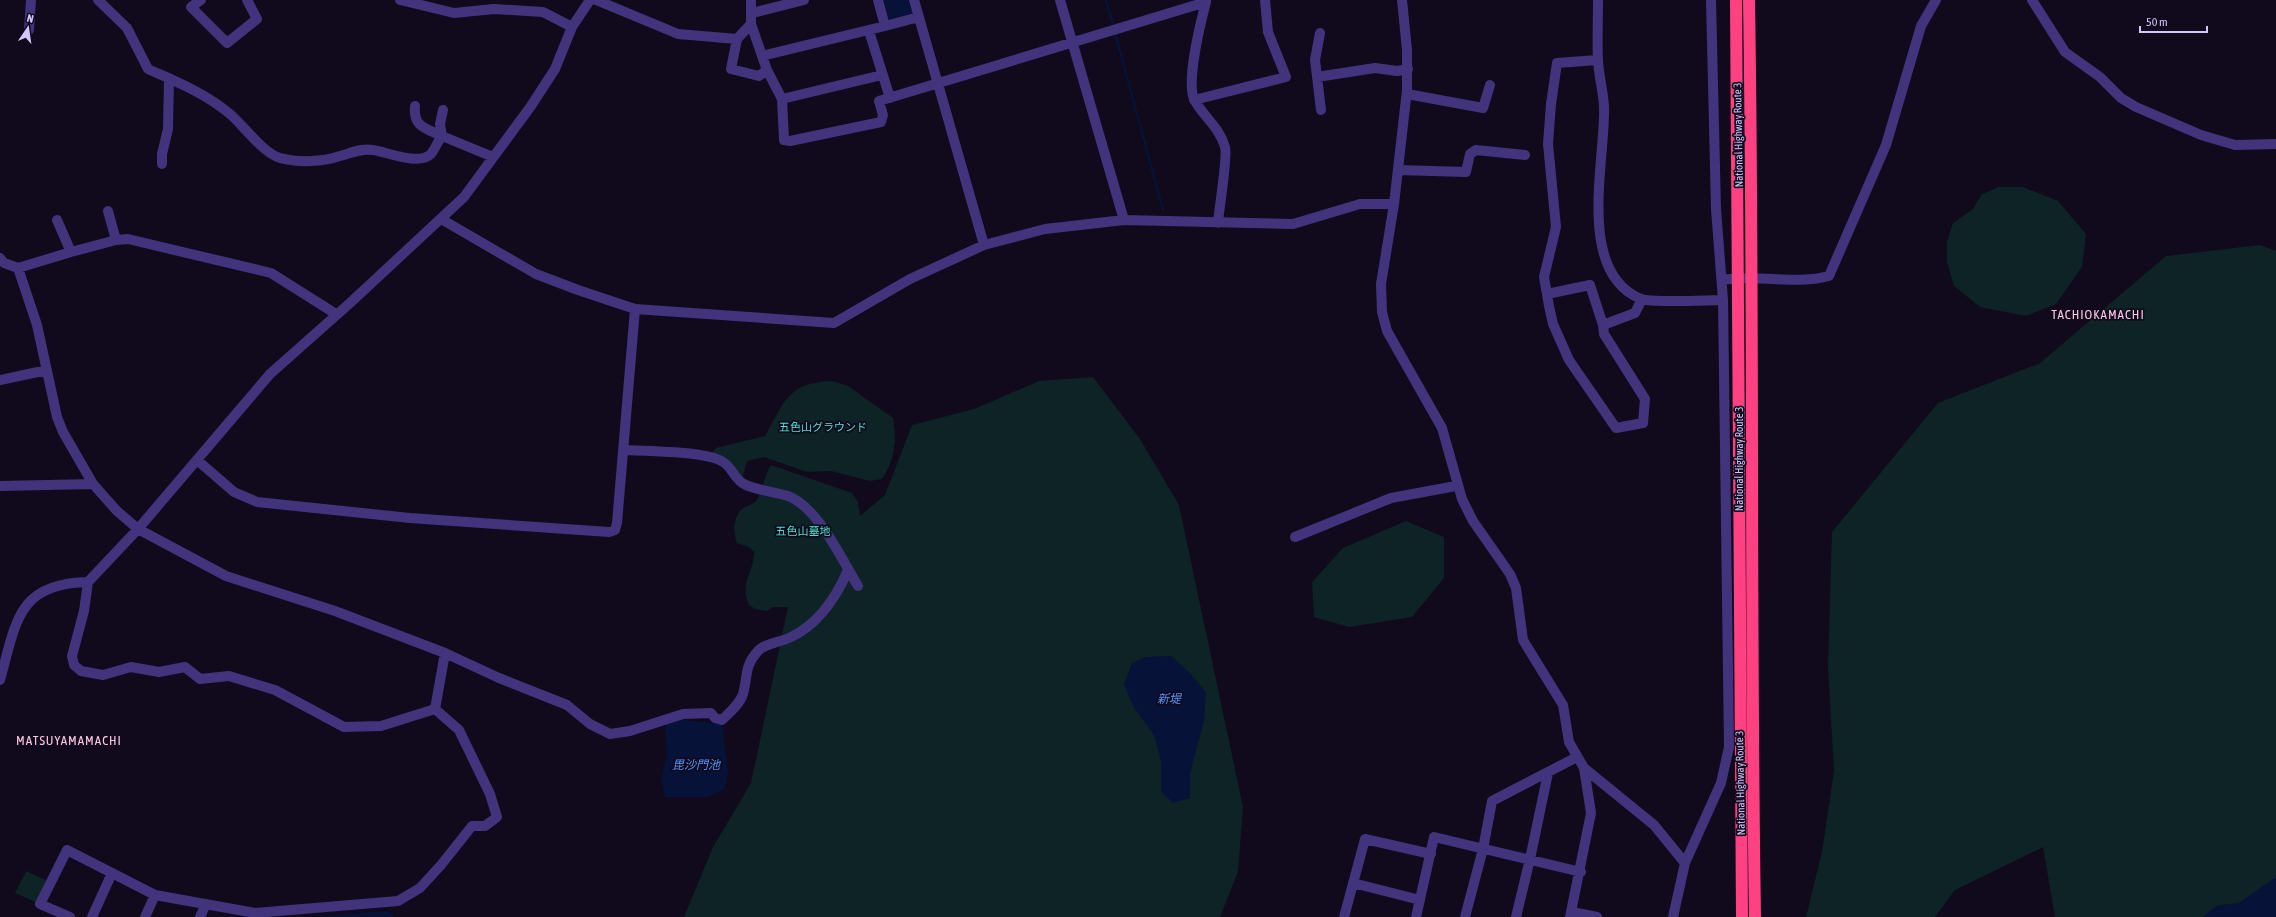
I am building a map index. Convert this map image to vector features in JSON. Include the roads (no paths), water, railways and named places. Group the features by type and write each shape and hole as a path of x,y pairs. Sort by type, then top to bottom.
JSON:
{"highway":[{"name":"National Highway Route 3","path":"1736,0 1742,917"},
{"name":"National Highway Route 3","path":"1749,0 1752,277 1752,750 1755,917"}],"street":[{"path":"29,30 31,0"},
{"path":"98,0 126,28 148,69 177,81 207,97 230,114 268,150 285,159 324,160 359,150 371,149 416,160 430,154 442,136 440,124 443,110"},
{"path":"201,0 191,7 227,43 257,20 247,0"},
{"path":"400,0 454,14 516,8 543,12 572,27"},
{"path":"435,709 381,726 344,727 275,690 230,676 200,679 185,667 159,672 131,667 103,675 81,671 74,665 72,656 84,612 88,582 138,529 270,374 464,197 531,106 555,69 572,27 590,0"},
{"path":"596,0 678,34 737,39"},
{"path":"751,0 751,24 767,70 782,99 784,140 790,141 881,122 883,115 880,101 1073,44 1206,1"},
{"path":"752,13 804,0"},
{"path":"878,0 885,26"},
{"path":"914,0 984,245"},
{"path":"1060,0 1124,220"},
{"path":"1194,100 1286,76 1268,32 1265,0"},
{"path":"1402,0 1408,69 1407,94 1394,204 1381,284 1382,312 1387,331 1442,428 1453,464 1456,486 1473,521 1510,574 1516,588 1523,640 1563,705 1569,742 1577,757 1584,768 1654,824 1685,863"},
{"path":"1598,0 1598,60 1604,107 1599,166 1599,230 1610,271 1624,287 1642,299 1723,300"},
{"path":"1673,917 1685,863 1721,783 1729,747 1723,300 1716,209 1711,0"},
{"path":"1722,280 1738,277 1773,279 1819,278 1829,276 1886,145 1921,26 1936,0"},
{"path":"2032,0 2065,52 2100,77 2121,98 2131,104 2201,135 2235,145 2276,144"},
{"path":"1206,1 1196,39 1193,81 1194,100 1217,129 1226,147 1218,223"},
{"path":"762,56 869,31 919,17"},
{"path":"751,24 737,39 731,69 759,76 767,70"},
{"path":"869,31 890,98"},
{"path":"1320,33 1315,60 1321,110"},
{"path":"1547,294 1590,286 1603,325 1604,334 1645,399 1643,423 1616,428 1569,360 1553,324 1547,294 1544,277 1556,227 1548,144 1550,104 1557,63 1598,60"},
{"path":"1317,77 1375,68 1397,71 1408,69"},
{"path":"782,99 882,74"},
{"path":"162,164 162,154 168,129 169,78"},
{"path":"1407,94 1483,108 1490,85"},
{"path":"415,106 414,115 416,122 442,136 493,157"},
{"path":"1398,170 1466,172 1470,154 1476,150 1525,156"},
{"path":"441,218 536,274 578,290 636,309 834,323 910,279 984,245 1045,229 1124,220 1293,224 1360,204 1394,204"},
{"path":"108,211 116,240"},
{"path":"57,220 71,252"},
{"path":"0,258 4,263 18,268 116,240 128,239 271,273 336,314"},
{"path":"18,268 31,304 60,427 93,484 117,511 138,529 226,576 335,611 445,653 499,678 568,705 590,724 610,734 630,731 683,714 710,713 715,718 722,720 732,710 743,695 748,663 759,649 802,631 828,606 840,589 848,570"},
{"path":"1603,325 1635,313 1642,299"},
{"path":"197,460 234,492 257,502 410,518 609,532 615,530 617,523 624,450 629,362 636,309"},
{"path":"0,380 47,370"},
{"path":"624,450 694,454 723,462 741,483 756,490 788,496 801,503 812,513 858,586"},
{"path":"0,486 93,484"},
{"path":"1295,537 1390,498 1456,486"},
{"path":"0,680 20,613 32,598 49,587 88,582"},
{"path":"435,709 445,653"},
{"path":"70,917 40,904 67,850 155,895 206,904 254,915 398,901 420,888 441,865 472,826 485,826 497,816 490,794 459,730 435,709"},
{"path":"1465,917 1483,849 1492,801 1577,757"},
{"path":"1584,768 1591,813 1581,872 1571,914 1597,917"},
{"path":"1516,917 1530,860 1548,773"},
{"path":"1416,917 1434,837 1581,872"},
{"path":"1344,917 1365,839 1431,854"},
{"path":"92,917 112,873"},
{"path":"1353,883 1420,900"},
{"path":"145,917 155,895"},
{"path":"200,917 206,904"}],"water":[{"path":"884,0 911,0 914,13 892,19 888,17"},
{"name":"新堤","path":"1171,656 1191,674 1206,693 1204,721 1190,774 1190,798 1173,803 1161,791 1161,762 1154,735 1133,706 1124,684 1132,663 1146,657"},
{"name":"毘沙門池","path":"683,720 722,724 728,773 724,790 708,797 665,797 661,779 667,755 665,723"},
{"path":"2276,877 2276,917 2203,917 2218,905 2239,903"},
{"path":"386,911 393,914 394,917 314,917"}],"waterway":[{"path":"1106,0 1114,28"},
{"path":"1115,33 1163,210"}],"district":[{"name":"TACHIOKAMACHI","path":"2098,314"},
{"name":"MATSUYAMAMACHI","path":"69,740"}],"park label":[{"name":"五色山グラウンド","path":"823,427"},
{"name":"五色山墓地","path":"803,531"}]}
